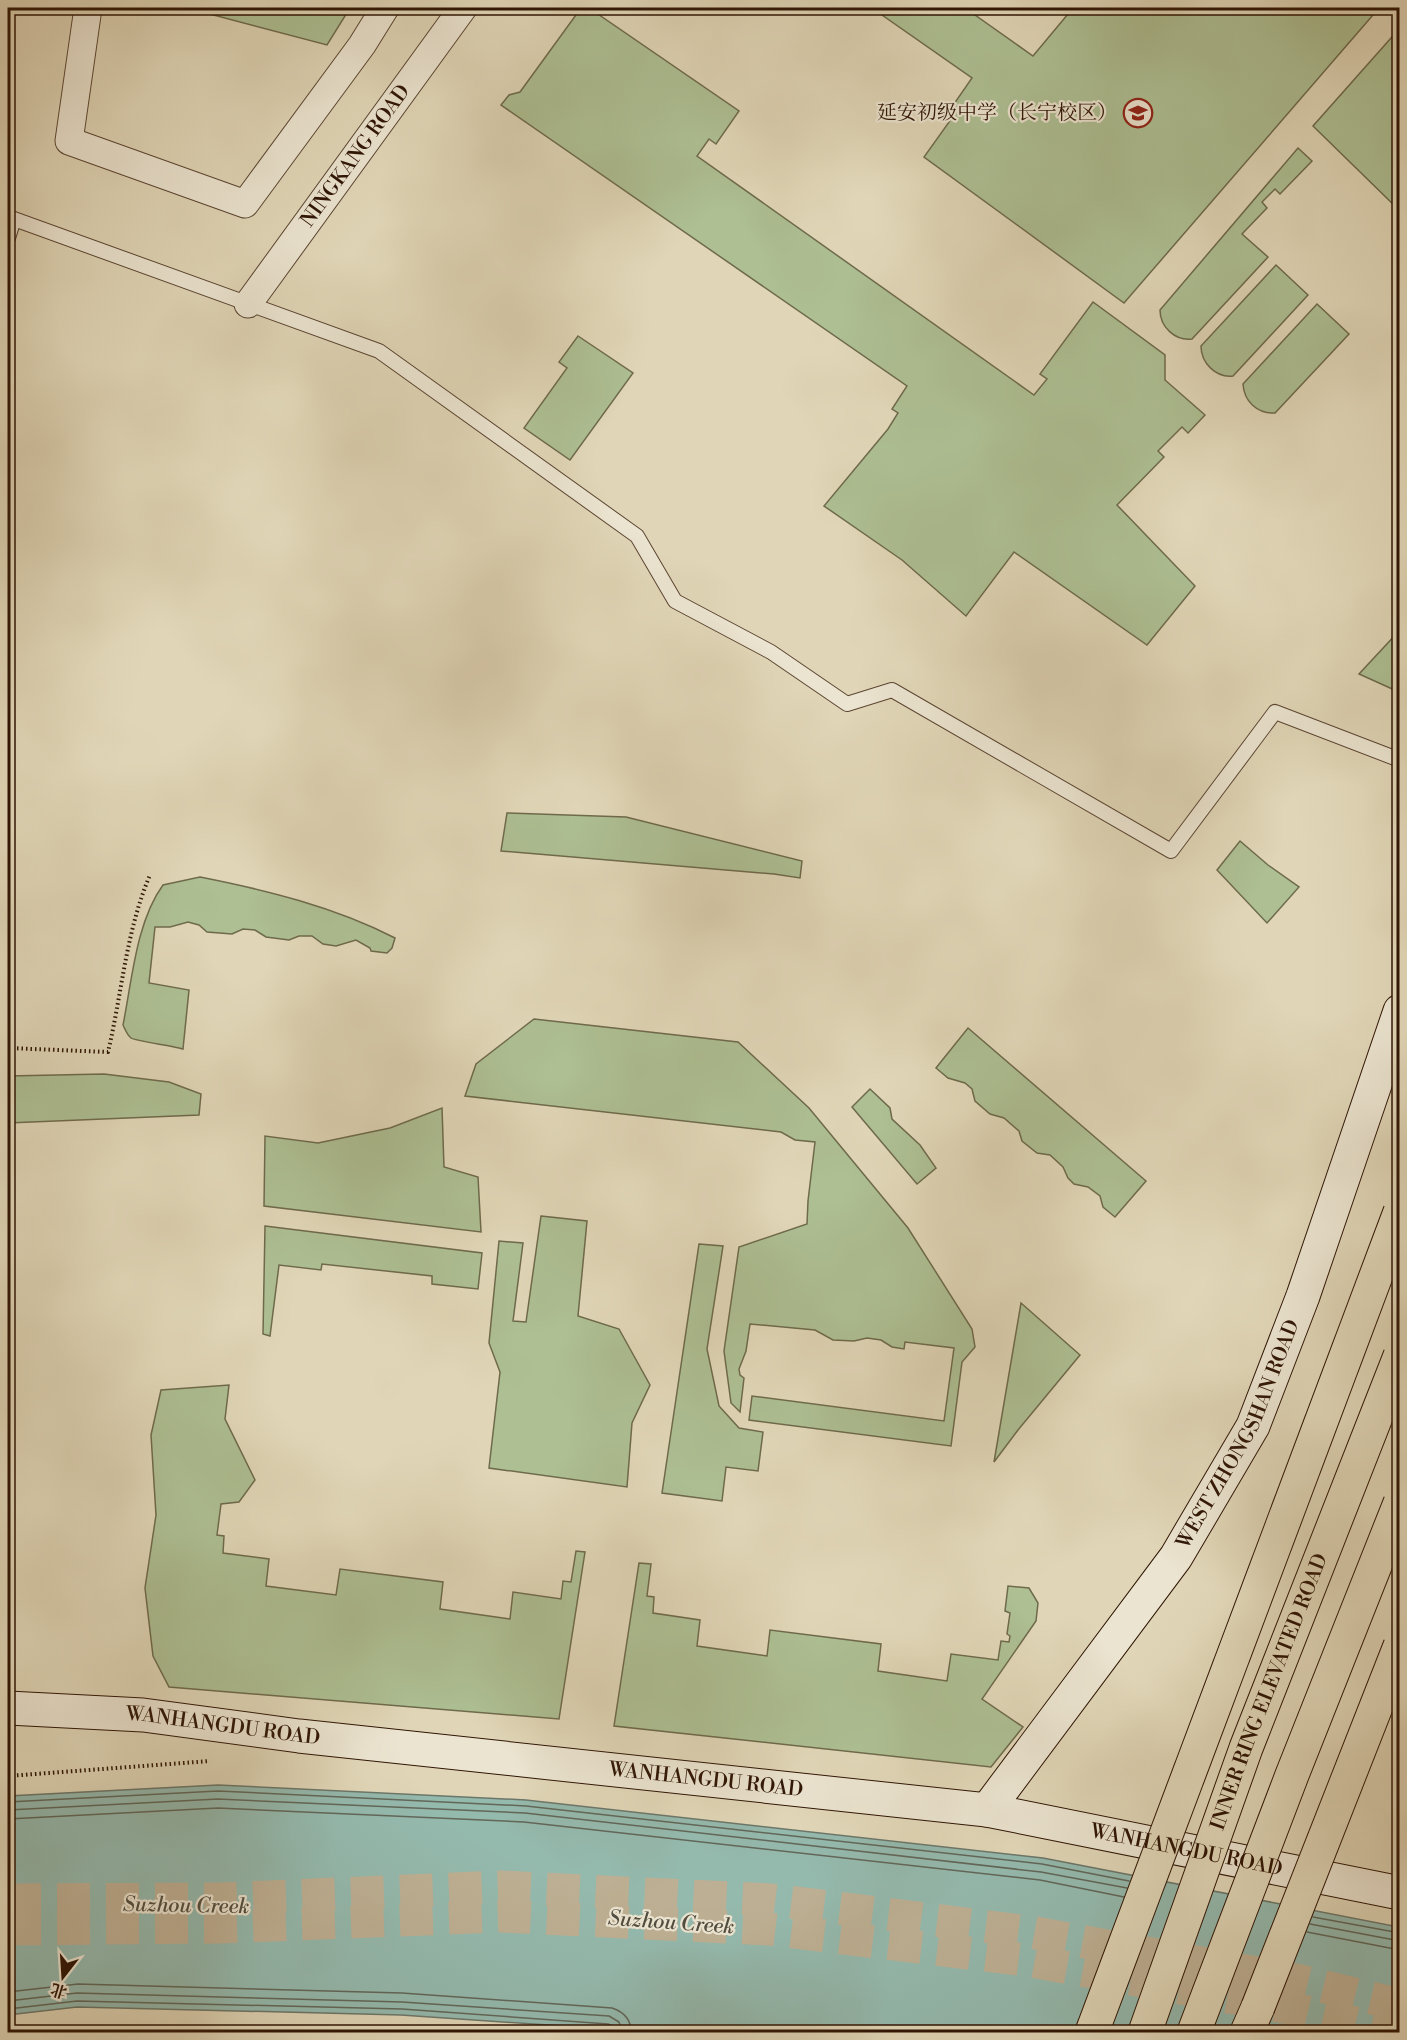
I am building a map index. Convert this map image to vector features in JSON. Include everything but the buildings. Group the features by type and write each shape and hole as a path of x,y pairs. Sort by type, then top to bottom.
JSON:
{"main road":[{"path":"1092,2032 1400,1212"},
{"name":"INNER RING ELEVATED ROAD","path":"1145,2032 1246,1748 1400,1356"},
{"path":"1194,2032 1292,1775 1400,1503"},
{"path":"1252,2020 1400,1646"}],"street":[{"path":"88,8 69,141 245,204 362,45 385,8"},
{"name":"NINGKANG ROAD","path":"248,304 463,8"},
{"name":"WEST ZHONGSHAN ROAD","path":"987,1810 1176,1557 1253,1426 1303,1296 1400,1011"},
{"name":"WANHANGDU ROAD","path":"8,1708 143,1715 310,1738 987,1810 1400,1893"}],"lane":[{"path":"8,238 14,219 379,351 637,536 675,601 771,652 847,704 892,690 1171,851 1275,712 1400,760"}],"path":[{"path":"8,1048 108,1052 133,926 140,899 150,875"}],"green space":[{"path":"187,8 350,8 327,45"},
{"path":"581,8 589,8 739,111 716,144 709,139 697,156 1034,395 1047,379 1040,374 1093,302 1165,355 1165,380 1205,415 1188,433 1182,427 1158,451 1164,457 1117,505 1195,586 1147,645 1014,552 966,616 902,560 824,506 888,429 898,413 892,409 907,386 501,105 509,95 520,92"},
{"name":"延安初级中学（长宁校区）","path":"872,8 965,8 1033,56 1073,8 1379,8 1124,303 924,157 952,118 947,114 972,78"},
{"path":"1399,29 1399,210 1313,126"},
{"path":"1298,148 1312,161 1280,194 1275,189 1262,202 1267,208 1242,234 1268,257 1192,339 1174,335 1163,322 1160,310"},
{"path":"1276,265 1308,295 1233,376 1215,372 1204,358 1201,346"},
{"path":"1317,304 1349,334 1275,413 1257,409 1246,396 1243,384"},
{"path":"578,336 633,373 570,460 524,428 567,368 559,362"},
{"path":"1399,631 1399,692 1359,674"},
{"path":"507,813 626,817 802,861 800,878 501,851"},
{"path":"1240,841 1299,887 1267,923 1217,870"},
{"path":"200,877 275,894 348,917 395,938 392,948 387,953 371,951 370,948 356,940 336,946 323,944 312,936 299,936 289,940 266,937 255,930 243,929 232,934 207,932 199,925 188,922 170,927 155,927 149,983 189,990 183,1049 131,1038 123,1025 136,952 147,916 163,885"},
{"path":"534,1019 738,1042 809,1108 908,1228 972,1329 975,1347 962,1362 951,1446 749,1420 752,1396 944,1421 954,1348 905,1342 904,1349 892,1347 881,1340 867,1338 854,1341 833,1340 815,1330 750,1324 746,1351 739,1369 740,1375 744,1378 740,1412 731,1403 724,1351 739,1247 807,1224 815,1142 795,1140 781,1132 465,1096 476,1064"},
{"path":"968,1028 1146,1181 1115,1217 1103,1207 1100,1196 1088,1187 1074,1184 1063,1167 1050,1155 1037,1153 1022,1141 1019,1131 1004,1118 990,1114 975,1101 972,1089 965,1083 948,1078 936,1068"},
{"path":"104,1074 169,1082 201,1094 199,1115 8,1123 8,1076"},
{"path":"870,1089 890,1108 892,1119 920,1145 936,1168 917,1184 852,1107"},
{"path":"442,1108 444,1167 478,1177 481,1232 264,1206 265,1136 318,1143 390,1128"},
{"path":"541,1216 587,1221 578,1316 619,1329 650,1385 632,1423 627,1487 489,1468 500,1372 489,1343 499,1241 523,1243 513,1321 526,1322"},
{"path":"265,1226 482,1253 478,1289 432,1284 432,1276 322,1264 321,1270 279,1265 270,1336 263,1334"},
{"path":"699,1244 723,1246 707,1349 719,1406 739,1428 763,1432 758,1471 726,1467 722,1501 662,1493"},
{"path":"1021,1303 1080,1355 994,1462"},
{"path":"229,1385 225,1419 255,1480 239,1502 221,1504 217,1535 224,1536 223,1553 269,1559 266,1586 336,1595 340,1569 443,1582 440,1609 510,1619 513,1592 561,1599 563,1581 571,1582 576,1551 585,1552 559,1719 169,1687 153,1656 145,1588 156,1515 151,1435 161,1390"},
{"path":"639,1563 651,1564 647,1596 654,1597 653,1613 700,1620 697,1646 767,1656 770,1630 881,1644 878,1671 947,1681 951,1654 998,1660 1001,1641 1009,1642 1010,1636 1007,1634 1010,1613 1005,1611 1008,1586 1029,1588 1038,1603 1036,1621 982,1699 1023,1727 991,1767 614,1726"}],"water":[{"name":"Suzhou Creek","path":"218,1785 526,1800 1043,1858 1399,1927 1399,2032 651,2032 401,2015 77,2007 8,2015 8,1796"}],"tunnel":[{"path":"8,1900 220,1899 501,1887 772,1900 1030,1932 1301,1981 1400,2005"},
{"path":"8,1929 221,1927 501,1916 769,1929 1026,1960 1295,2009 1394,2032"}],"place":[{"name":"延安初级中学（长宁校区）","path":"1138,113"}]}
